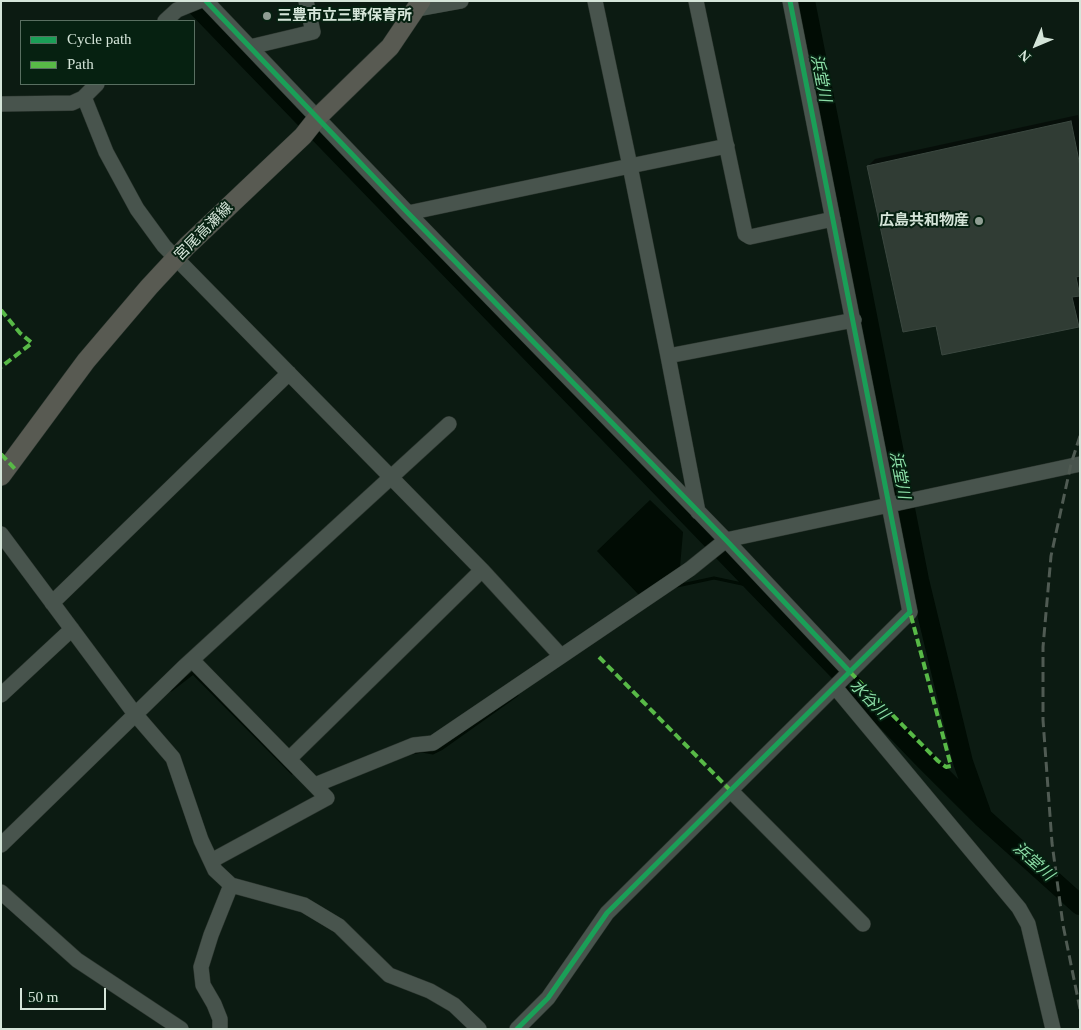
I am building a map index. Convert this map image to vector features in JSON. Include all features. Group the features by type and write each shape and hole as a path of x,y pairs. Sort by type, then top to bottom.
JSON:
{"main road":[{"name":"宮尾高瀬線","path":"1,476 86,361 176,258 303,136 317,118 390,47 419,5"}],"street":[{"path":"165,20 178,10 199,1"},
{"path":"206,1 408,213 698,512 720,545 843,679 1020,908 1028,924 1053,1029"},
{"path":"250,47 313,32 306,1"},
{"path":"419,5 461,1"},
{"path":"595,1 630,166 698,512"},
{"path":"696,1 745,234 750,237 834,219"},
{"path":"517,1029 548,998 607,913 910,612 892,505 790,1"},
{"path":"1,104 72,103 83,98 96,85"},
{"path":"83,98 106,152 137,209 164,246 392,477 482,570 561,656"},
{"path":"408,213 727,146"},
{"path":"668,356 854,320"},
{"path":"52,603 289,373"},
{"path":"1,844 192,660 449,424"},
{"path":"315,785 414,745 433,743 690,569 720,545 1080,464"},
{"path":"1,534 135,714 173,758 210,861 215,870 231,885 304,905 339,926 389,975 430,992 454,1005 479,1029"},
{"path":"289,759 482,570"},
{"path":"1,695 72,628"},
{"path":"192,660 327,798 210,861"},
{"path":"730,790 864,924"},
{"path":"220,1029 220,1019 214,1004 203,986 202,967 210,936 231,885"},
{"path":"1,892 77,960 181,1029"}],"shaded area":[{"path":"650,500 683,532 680,567 639,595 597,551"}],"building":[{"name":"広島共和物産","path":"1071,121 1080,166 1080,276 1076,277 1080,296 1072,297 1079,327 942,355 936,326 903,332 867,166"}],"waterway":[{"name":"水谷川","path":"192,1 924,759 982,817 1080,905"},
{"name":"浜堂川","path":"805,1 919,580 963,762 981,813"},
{"path":"677,586 714,578 756,587"},
{"path":"171,690 193,673 292,773"},
{"path":"412,753 422,751 433,753 441,749 517,695"}],"railway":[{"path":"1080,436 1071,464 1051,556 1043,647 1043,720 1052,843 1063,925 1080,1009"}],"marked path":[{"path":"1,310 20,333 32,343 1,367"},
{"path":"1,454 15,469"},
{"path":"850,672 938,761 946,767 951,766 910,612"},
{"path":"599,657 730,790"}],"cycle path":[{"path":"206,1 408,213 726,540 850,672"},
{"path":"517,1029 548,998 607,913 910,612 790,1"}],"place":[{"name":"三豊市立三野保育所","path":"267,16"},
{"name":"広島共和物産","path":"979,221"}]}
